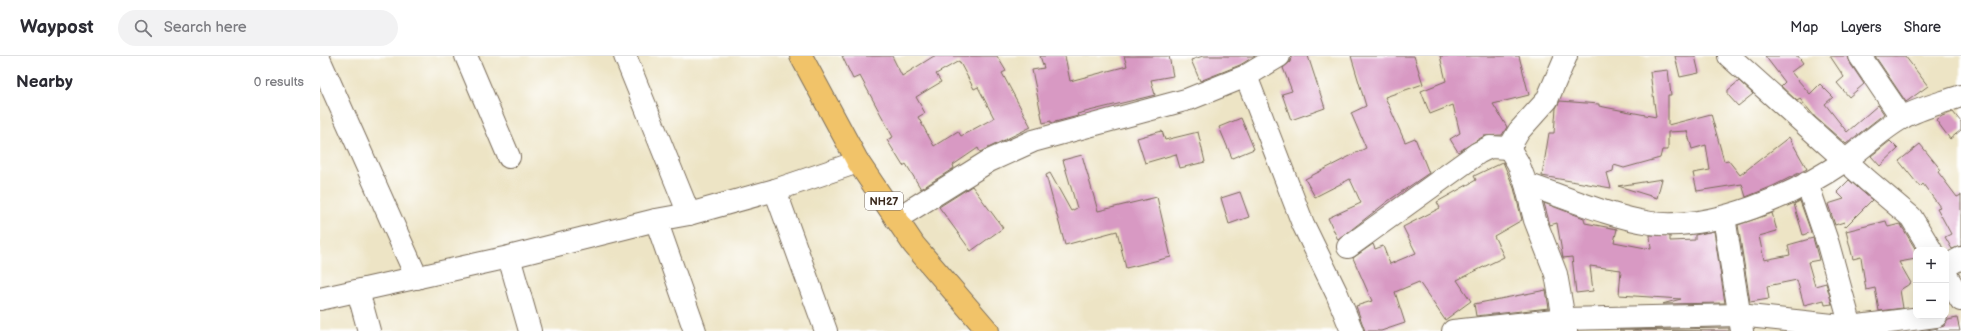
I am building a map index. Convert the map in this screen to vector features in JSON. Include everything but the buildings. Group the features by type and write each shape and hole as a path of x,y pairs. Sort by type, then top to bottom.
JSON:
{"highway":[{"name":"NH27","path":"801,56 858,162 896,219 914,245 988,331"}],"street":[{"path":"466,56 509,157"},
{"path":"625,56 689,214"},
{"path":"896,219 989,161 1033,140 1189,99 1246,76 1279,56"},
{"path":"1509,148 1519,132 1547,100 1566,56"},
{"path":"1729,56 1911,217 1929,247"},
{"path":"1860,56 1902,118"},
{"path":"320,61 417,278"},
{"path":"1246,76 1303,224 1338,294 1352,331"},
{"path":"1526,184 1616,214 1650,223 1685,222 1724,217 1785,195 1845,160 1902,118 1961,96"},
{"path":"1348,247 1478,153 1490,147 1509,148"},
{"path":"1509,148 1518,163 1526,184 1535,220 1556,274 1565,325"},
{"path":"320,299 509,257 656,220 689,214 775,190 858,162"},
{"path":"1807,183 1828,244 1851,327"},
{"path":"775,190 826,331"},
{"path":"1724,217 1741,323"},
{"path":"656,220 695,331"},
{"path":"509,257 530,331"},
{"path":"1949,264 1961,258"},
{"path":"1949,280 1961,300"},
{"path":"358,291 369,331"},
{"path":"1949,315 1961,313"},
{"path":"1453,331 1565,325 1741,323 1851,327 1913,319"}]}
